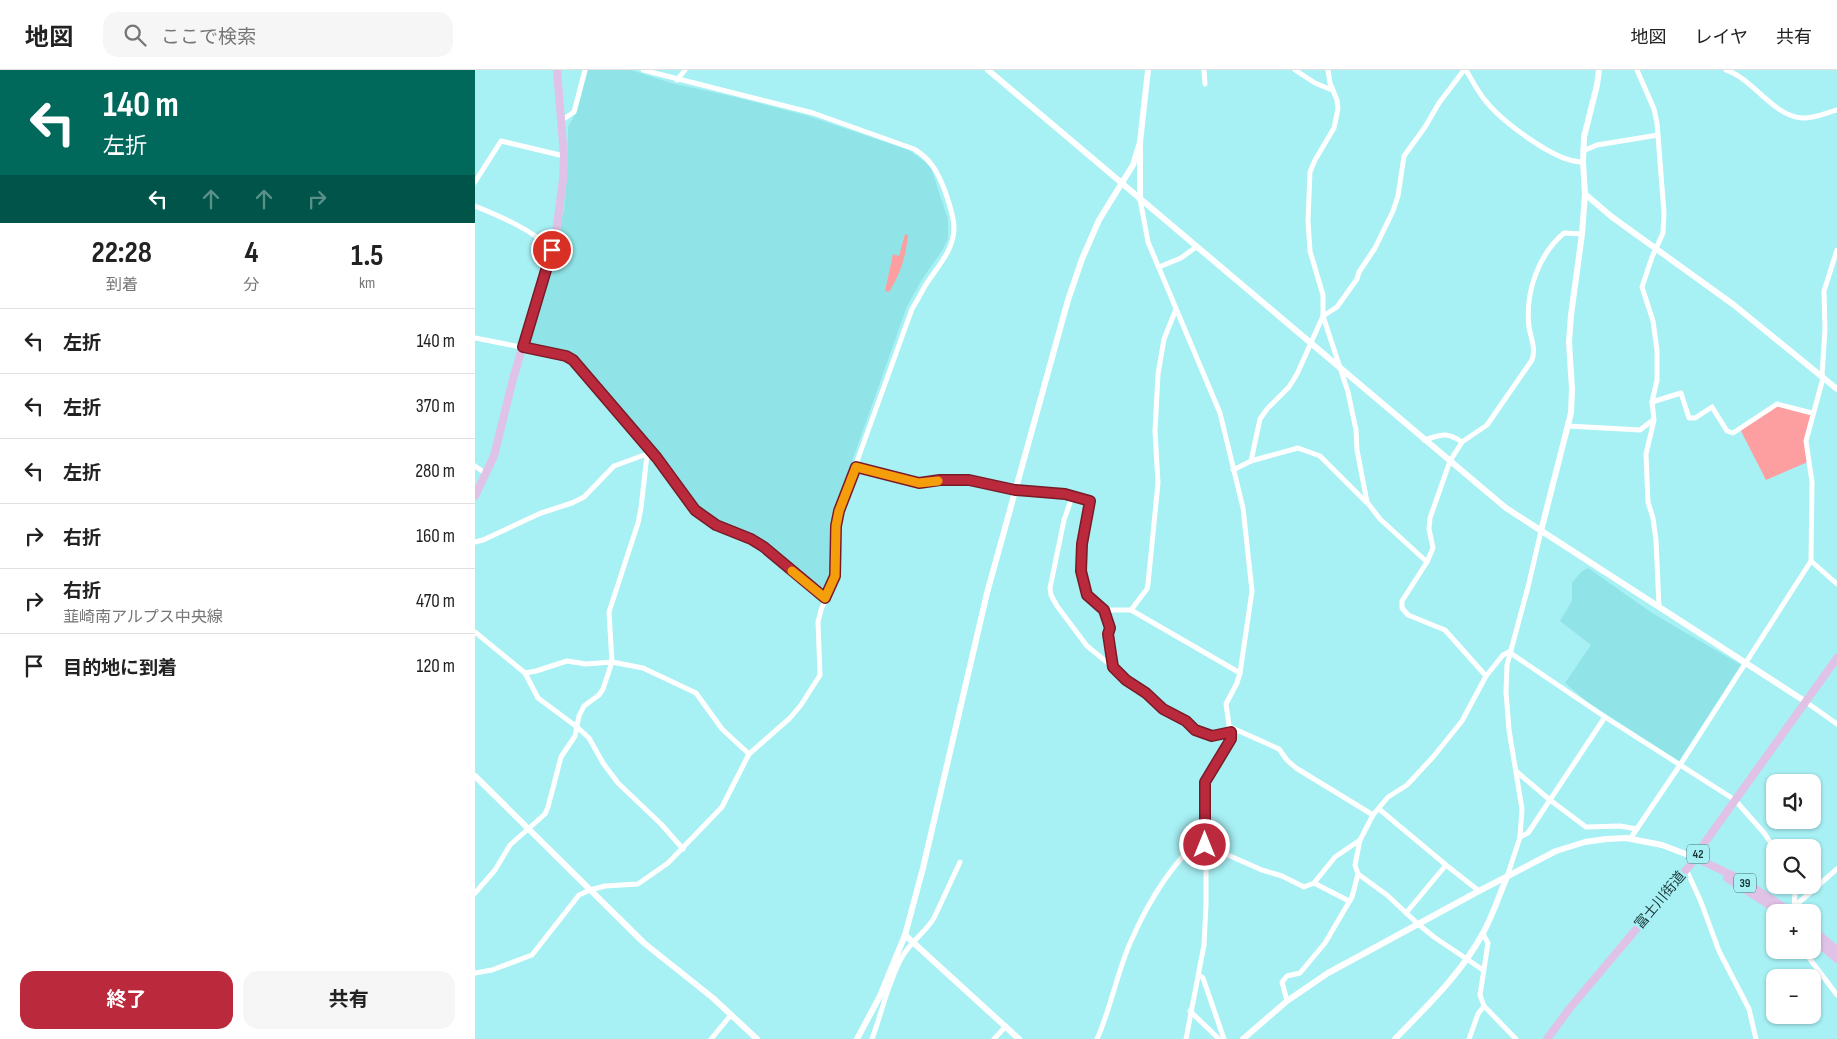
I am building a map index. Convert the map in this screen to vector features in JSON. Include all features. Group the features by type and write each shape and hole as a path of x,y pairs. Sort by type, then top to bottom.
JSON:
{"main road":[{"path":"475,496 494,456 523,347 552,250 562,188 564,156 557,70"},
{"name":"富士川街道","path":"1547,1039 1570,1008 1696,858 1703,845 1837,658"},
{"name":"39","path":"1696,858 1740,879 1783,904"},
{"name":"39","path":"1696,858 1768,904"},
{"path":"1821,937 1837,950"},
{"path":"1821,946 1837,959"}],"street":[{"path":"562,120 574,112 585,70"},
{"path":"475,973 493,970 531,955 579,896 590,890 605,886 638,884 668,863 722,808 749,754 790,718 820,675 818,622 825,598 835,576 835,534 839,511 912,309 953,241 953,216 940,177 934,166 925,156 896,141 813,113 643,70"},
{"path":"677,80 685,70"},
{"path":"987,70 1506,508 1837,724"},
{"path":"1149,70 1140,142 1140,199 1148,242 1220,413 1243,508 1252,591 1240,673 1226,704 1231,739 1205,782 1206,905 1204,945 1186,1039"},
{"path":"1204,70 1205,84"},
{"path":"1295,70 1315,83 1332,90"},
{"path":"1328,70 1338,110 1333,128 1310,172 1308,221 1310,251 1323,295 1323,316 1341,370 1356,430 1357,450 1367,502"},
{"path":"1251,461 1260,419 1267,409 1289,387 1297,374 1323,316 1337,307 1357,279 1359,272 1375,248 1393,211 1398,196 1404,156 1439,103 1465,70 1484,99 1525,137 1570,161 1583,162"},
{"path":"1395,1039 1450,982 1483,934 1507,876 1520,837 1523,809 1509,730 1506,692 1509,652 1528,587 1568,426 1572,401 1569,342 1585,194 1583,151 1599,70"},
{"path":"1637,70 1654,109 1664,213 1663,233 1646,272 1642,287 1653,321 1657,350 1657,380 1652,402 1654,420 1646,454 1646,481 1648,502 1653,518 1656,540 1659,607"},
{"path":"1726,70 1738,75 1763,97 1786,113 1801,118 1837,110"},
{"path":"1583,151 1597,145 1657,135"},
{"path":"475,182 501,141 564,156"},
{"path":"857,1039 880,996 905,935 923,868 987,593 1068,300 1082,259 1099,220 1133,165 1140,142"},
{"path":"1585,194 1612,217 1734,304 1837,389"},
{"path":"475,206 526,230 552,250"},
{"path":"1486,676 1445,630 1407,615 1402,608 1402,601 1427,562 1433,548 1429,528 1450,461 1462,442 1487,426 1532,360 1535,352 1529,314 1535,276 1543,259 1564,233 1582,234"},
{"path":"1159,267 1181,258 1196,247"},
{"path":"1630,839 1680,765 1811,561 1812,482 1806,441 1822,377 1825,344 1824,291 1837,250"},
{"path":"1131,610 1147,589 1148,584 1158,483 1155,431 1158,374 1164,339 1177,309"},
{"path":"475,338 566,356 573,360 648,446 695,510 716,525 751,539 764,547 825,598"},
{"path":"1652,402 1681,393 1689,418 1695,418 1712,408 1727,431 1733,433 1777,404 1813,413"},
{"path":"1568,426 1640,430 1654,420"},
{"path":"1424,440 1444,434 1451,435 1462,442"},
{"path":"475,893 495,870 510,845 545,814 561,757 575,736 579,716 584,706 599,695 603,689 612,662 609,612 638,523 648,446"},
{"path":"1233,470 1251,461 1298,448 1320,456 1367,502 1380,519 1427,562"},
{"path":"475,542 541,513 573,503 584,497 614,466 647,454"},
{"path":"475,466 486,474"},
{"path":"856,467 919,483 940,480 969,480 1015,490 1090,501 1082,544 1081,571 1087,595 1104,610 1110,628 1108,634 1113,667"},
{"path":"1072,497 1064,520 1050,588 1051,595 1057,606 1087,646 1163,709 1186,721 1195,730 1212,736 1231,729 1279,749 1296,768 1373,815"},
{"path":"1811,561 1837,584"},
{"path":"1104,610 1131,610 1240,673"},
{"path":"475,632 525,673 538,698 589,738 617,783 661,824 683,849"},
{"path":"1483,970 1434,938 1387,895 1358,874 1355,865 1360,840 1373,815 1388,798 1407,785 1439,750 1462,721 1486,676 1503,655 1509,652"},
{"path":"1509,652 1605,717 1735,800 1768,839"},
{"path":"525,673 567,661 586,664 612,662 643,668 695,692 722,729 749,754"},
{"path":"1520,837 1528,833 1605,717"},
{"path":"1517,771 1550,800 1586,827 1620,826 1637,829"},
{"path":"475,776 644,943 713,998 757,1039"},
{"path":"1379,809 1479,891"},
{"path":"1097,1039 1131,941 1175,864 1205,834"},
{"path":"1243,1039 1287,1001 1328,973 1543,857 1570,846 1606,838 1630,839 1662,845 1696,858"},
{"path":"1205,845 1262,870 1282,876 1304,887 1314,882 1335,857 1360,840"},
{"path":"872,1039 902,958 913,940 930,926 935,918 960,862"},
{"path":"1406,912 1446,865"},
{"path":"1686,869 1701,902 1719,951 1749,1009 1756,1039"},
{"path":"1799,904 1837,869"},
{"path":"1287,1001 1282,982 1287,976 1300,973 1325,943 1349,901 1358,874"},
{"path":"1314,882 1349,901"},
{"path":"1483,934 1488,943 1480,994 1484,1006 1516,1039"},
{"path":"905,935 913,940 1019,1039"},
{"path":"1810,959 1837,995"},
{"path":"1199,975 1203,978 1224,1039"},
{"path":"1469,1039 1478,1014 1484,1006"},
{"path":"1190,1011 1219,1039"},
{"path":"711,1039 731,1015"},
{"path":"994,1039 1006,1026"}],"shaded area":[{"path":"588,70 631,70 671,83 808,116 909,150 931,168 948,219 948,239 907,306 833,515 831,531 832,575 825,588 818,587 766,544 749,534 717,521 702,511 692,501 657,451 576,358 564,353 533,346 529,342 557,244 564,209 568,127 577,111"},
{"path":"905,234 908,235 902,265 889,292 885,291 893,254 899,256"},
{"path":"1777,404 1812,413 1806,441 1810,461 1766,480 1740,429"},
{"path":"1588,568 1652,613 1741,665 1679,761 1589,703 1565,683 1591,645 1560,621 1572,601 1572,583 1581,572"}],"slow traffic":[{"path":"792,571 825,598 835,576 835,542 839,511 856,467 919,483 938,481"}],"route":[{"path":"552,250 523,347 566,356 573,360 657,458 695,510 716,525 751,539 764,547 825,598 835,576 835,542 839,511 856,467 919,483 940,480 969,480 1015,490 1065,494 1090,501 1082,544 1081,571 1087,595 1104,610 1110,628 1108,634 1113,667 1126,680 1146,693 1163,709 1186,721 1195,730 1212,736 1231,732 1231,739 1205,782 1205,845"}]}
